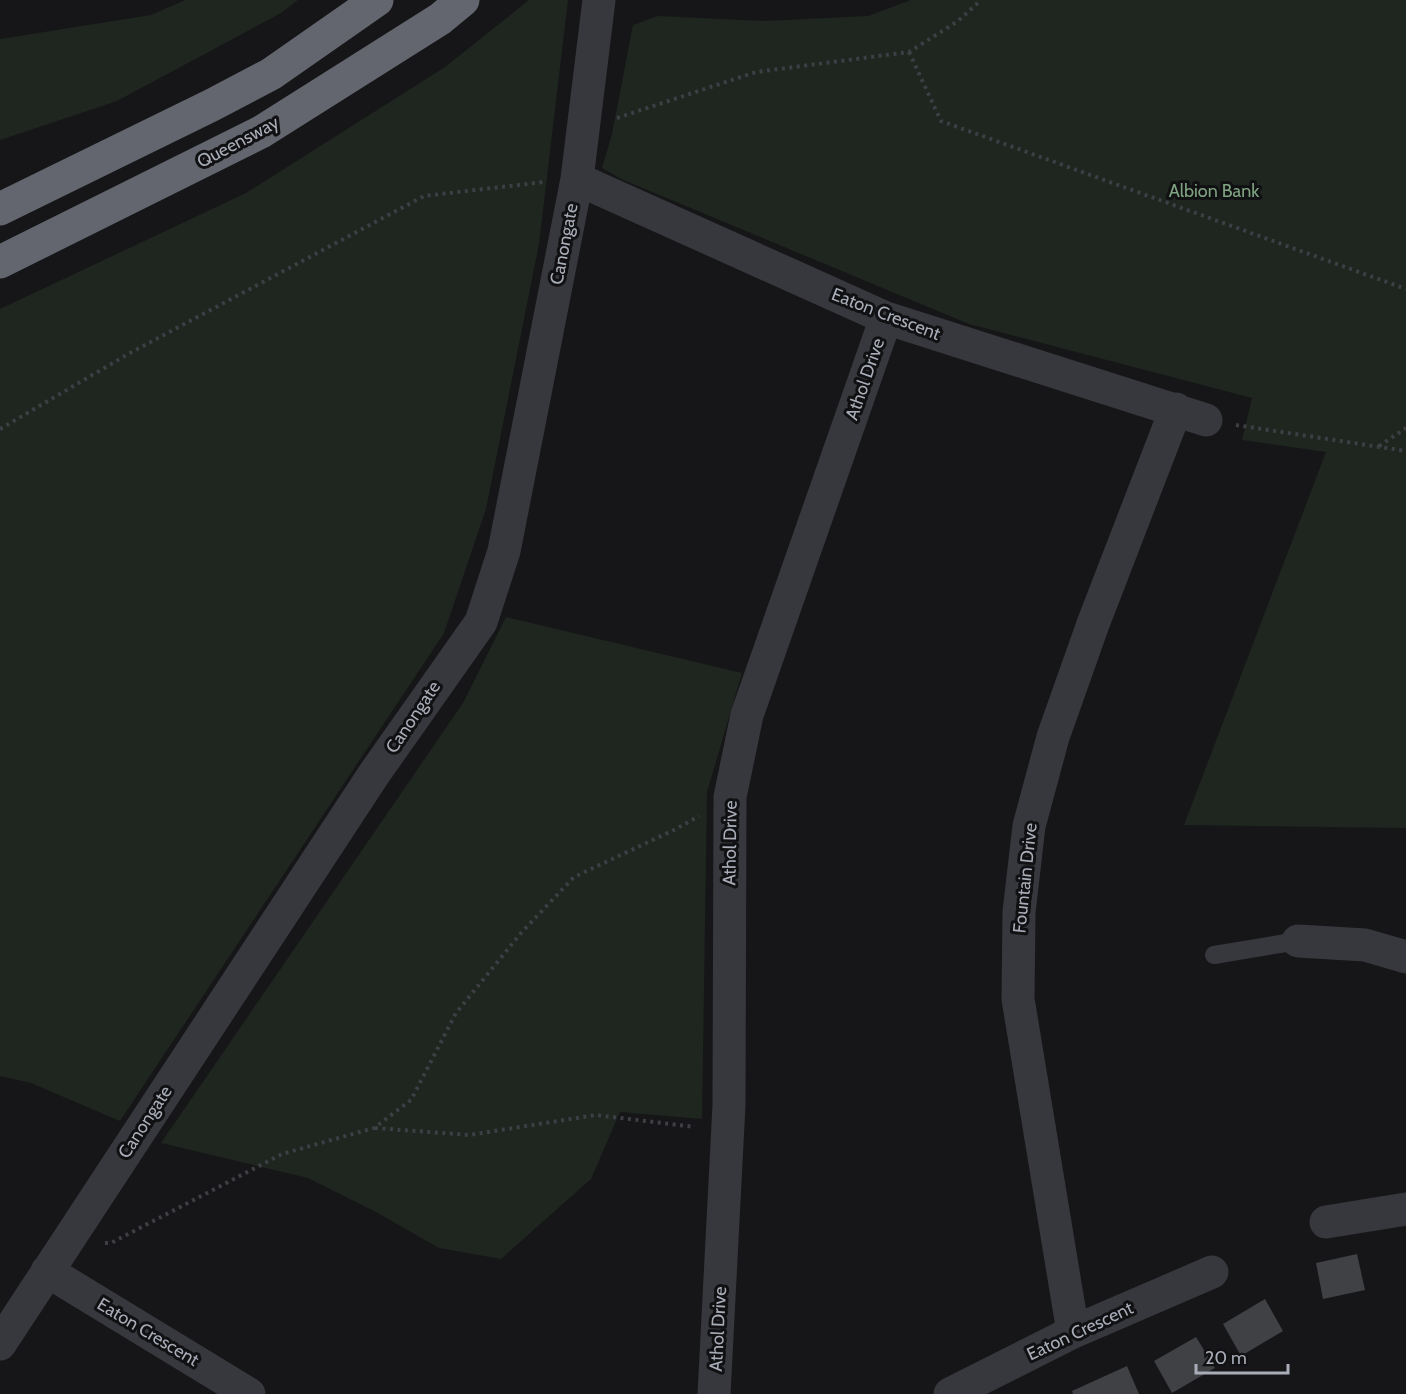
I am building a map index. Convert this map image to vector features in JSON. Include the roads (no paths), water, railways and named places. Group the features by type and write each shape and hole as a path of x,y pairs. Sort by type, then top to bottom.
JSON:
{"highway":[{"path":"0,209 271,74 377,0"},
{"name":"Queensway","path":"0,262 261,132 440,19 463,0"},
{"path":"0,195 42,190"}],"street":[{"name":"Canongate","path":"0,1344 375,774 481,622 504,551 577,179 599,0"},
{"name":"Eaton Crescent","path":"577,179 886,318 1191,415"},
{"name":"Athol Drive","path":"714,1394 728,1131 730,797 747,715 886,318"},
{"name":"Fountain Drive","path":"1073,1332 1018,999 1020,912 1029,826 1053,737 1089,636 1191,415"},
{"path":"1298,940 1365,945 1406,957"},
{"path":"1326,1222 1406,1209"},
{"name":"Eaton Crescent","path":"47,1271 249,1394"},
{"name":"Eaton Crescent","path":"950,1394 1073,1332 1212,1272"}],"lane":[{"path":"1214,955 1298,940"}],"park label":[{"name":"Albion Bank","path":"1214,191"}]}
